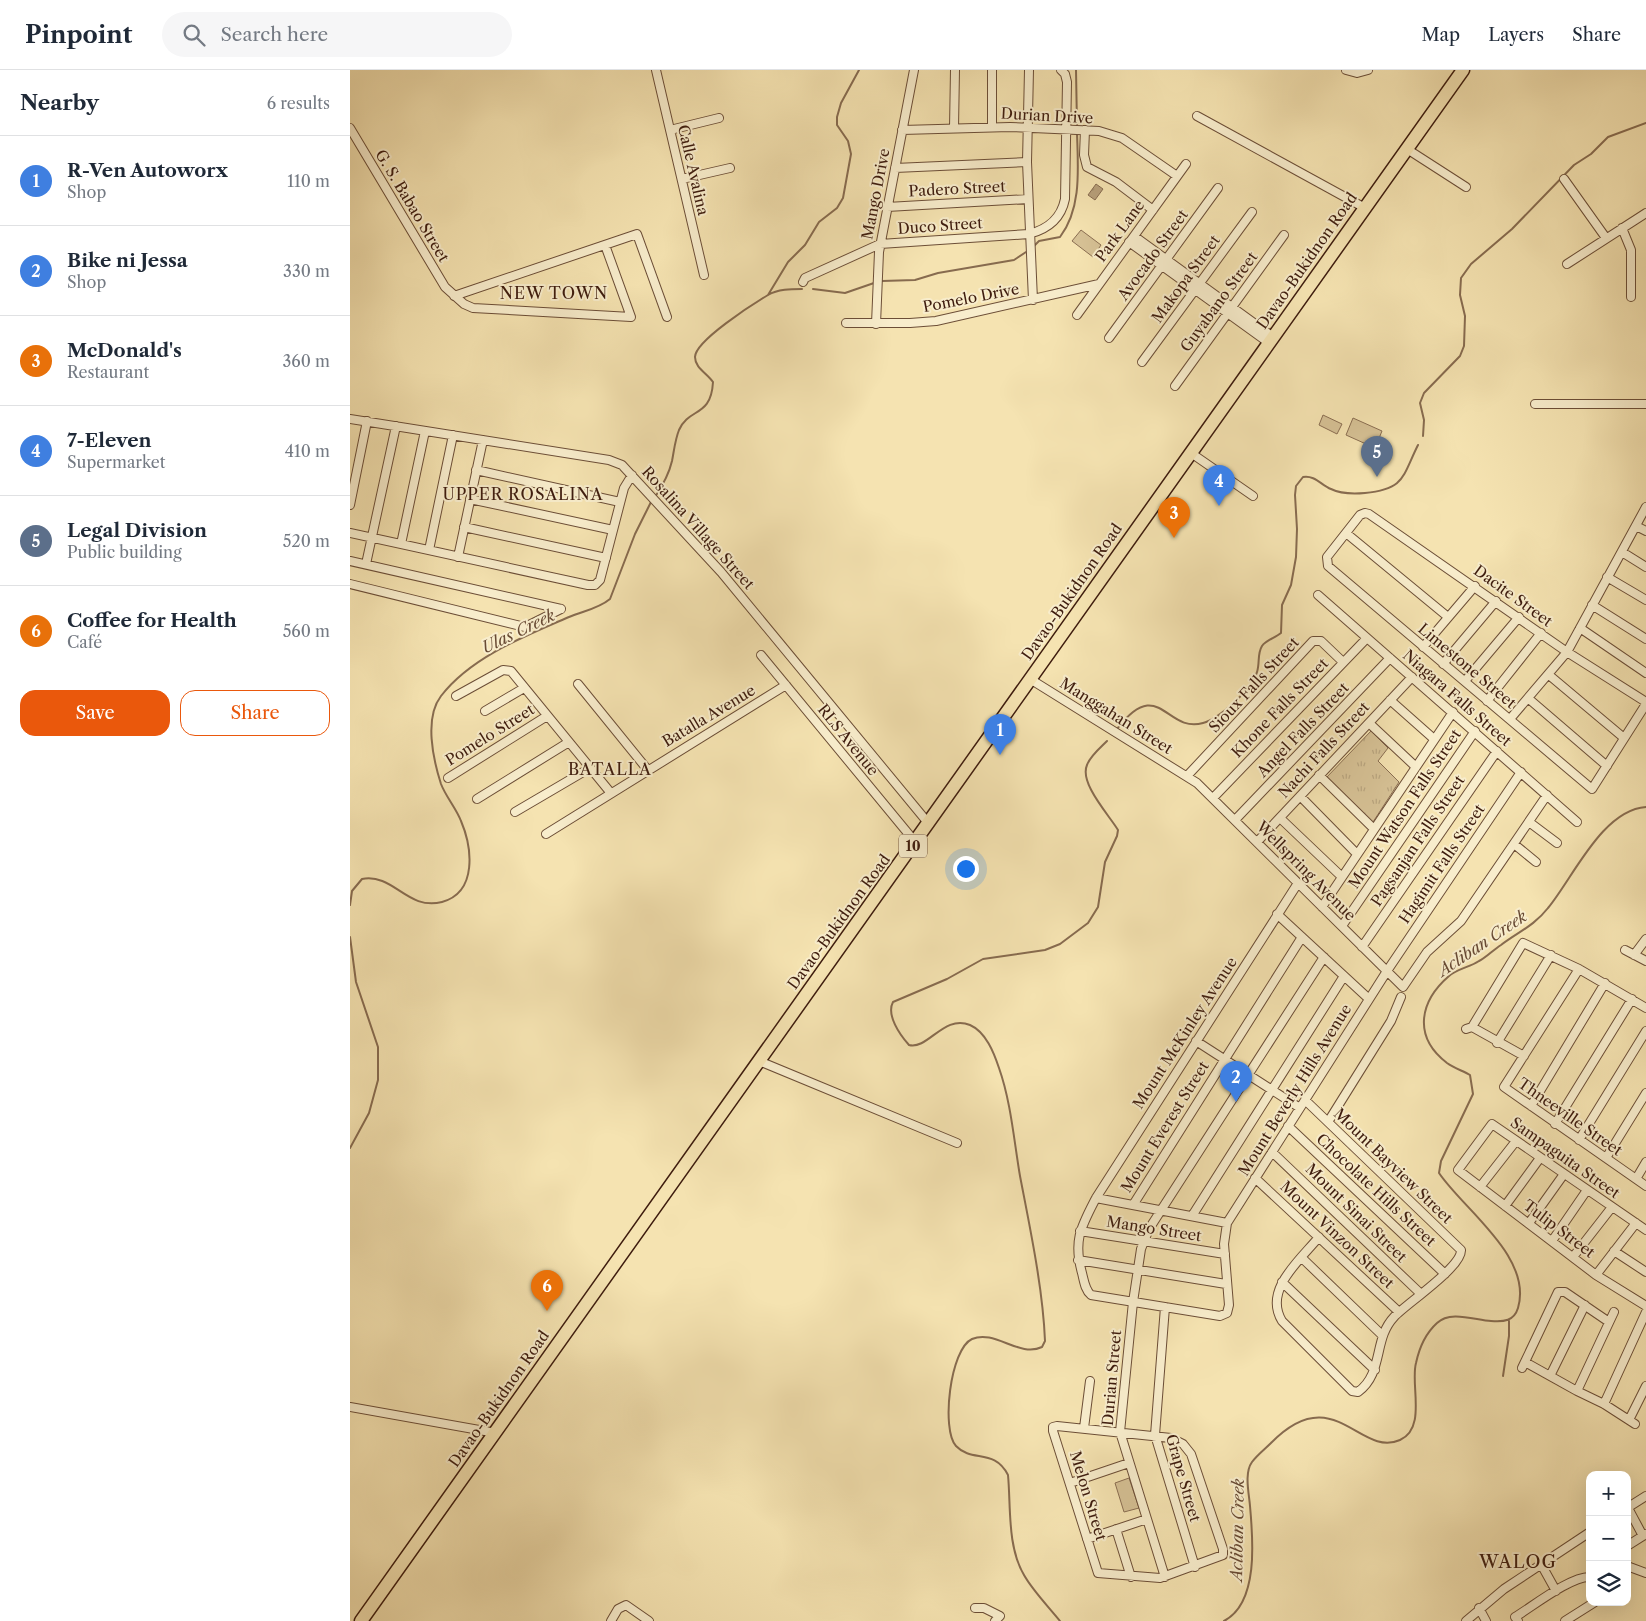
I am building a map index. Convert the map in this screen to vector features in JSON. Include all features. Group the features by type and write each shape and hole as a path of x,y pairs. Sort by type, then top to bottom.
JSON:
{"highway":[{"name":"Davao-Bukidnon Road","path":"361,1621 1463,70"}],"street":[{"name":"Calle Avalina","path":"656,70 704,275"},
{"name":"Mango Drive","path":"876,324 880,244 914,70"},
{"path":"954,128 955,70"},
{"path":"992,70 992,127"},
{"path":"1029,70 1027,162 1033,300"},
{"path":"1346,70 1357,73 1368,70"},
{"path":"1029,234 1051,224 1063,208 1066,130 1063,72"},
{"path":"1196,116 1365,208"},
{"path":"670,130 719,118"},
{"name":"Durian Drive","path":"902,130 992,127 1099,132 1122,138 1177,176"},
{"name":"G. S. Babao Street","path":"350,128 442,282 454,296"},
{"path":"1085,130 1084,155 1087,167 1116,182 1153,210"},
{"path":"1407,148 1466,187"},
{"path":"895,168 1027,162"},
{"name":"Park Lane","path":"1077,315 1186,164"},
{"path":"682,179 730,168"},
{"path":"1564,179 1606,238"},
{"name":"Avocado Street","path":"1109,338 1218,188"},
{"name":"Padero Street","path":"887,207 1028,199"},
{"name":"Makopa Street","path":"1142,362 1252,212"},
{"path":"1567,264 1646,213"},
{"path":"1622,228 1631,250 1631,297"},
{"path":"454,296 637,234 667,317"},
{"name":"Duco Street","path":"803,282 805,278 880,244 1029,234"},
{"name":"Guyabano Street","path":"1175,386 1284,235"},
{"path":"1132,239 1271,340"},
{"path":"454,296 473,308 631,317 605,245"},
{"name":"Pomelo Drive","path":"846,322 876,324 925,322 1033,300 1099,284"},
{"path":"1535,404 1646,404"},
{"name":"Rosalina Village Street","path":"350,419 609,460 622,464 720,572 929,824"},
{"path":"350,505 368,421"},
{"path":"366,564 396,426"},
{"path":"401,544 425,430"},
{"path":"429,550 453,435"},
{"path":"458,557 483,440"},
{"path":"1191,453 1253,496"},
{"path":"476,470 620,502"},
{"path":"350,533 592,585 600,580 620,502 626,483 632,475"},
{"path":"470,499 613,530"},
{"path":"1510,720 1567,652 1646,507"},
{"name":"Dacite Street","path":"1346,533 1365,513 1369,514 1475,586 1567,652 1646,703"},
{"path":"1636,526 1646,531"},
{"path":"464,527 606,558"},
{"path":"1346,533 1448,618"},
{"name":"Limestone Street","path":"1346,533 1327,557 1328,566 1592,789 1607,766"},
{"path":"1622,552 1646,567"},
{"path":"350,561 561,609 525,627 350,584"},
{"path":"1607,577 1646,600"},
{"path":"1423,647 1475,586"},
{"name":"Niagara Falls Street","path":"1318,595 1578,822"},
{"path":"1443,664 1496,601"},
{"path":"1592,605 1646,639"},
{"path":"1465,681 1519,617"},
{"path":"1580,628 1646,673"},
{"path":"1487,701 1541,633"},
{"name":"Khone Falls Street","path":"1214,798 1367,638"},
{"name":"Sioux Falls Street","path":"1188,776 1315,640 1320,641 1344,662"},
{"name":"RLS Avenue","path":"761,655 916,842"},
{"name":"Angel Falls Street","path":"1235,820 1390,658"},
{"path":"456,696 507,669 610,792"},
{"path":"1549,675 1624,738"},
{"name":"Nachi Falls Street","path":"1256,842 1412,677"},
{"name":"Manggahan Street","path":"1030,679 1089,718 1188,776"},
{"path":"578,684 647,769"},
{"name":"Batalla Avenue","path":"546,834 647,769 786,685"},
{"path":"484,711 524,688"},
{"path":"1528,699 1607,766 1646,703"},
{"path":"1390,700 1434,739"},
{"path":"1322,907 1453,712"},
{"name":"Pomelo Street","path":"448,778 547,716"},
{"path":"1369,723 1416,767"},
{"name":"Mount Watson Falls Street","path":"1342,926 1474,731"},
{"path":"477,799 569,742"},
{"name":"Pagsanjan Falls Street","path":"1362,947 1497,751"},
{"path":"515,812 590,768"},
{"name":"Hagimit Falls Street","path":"1387,971 1521,772"},
{"path":"1320,775 1374,829"},
{"name":"Wellspring Avenue","path":"1188,776 1214,798 1403,987 1426,952 1461,920 1514,844"},
{"path":"1536,862 1514,844 1547,795"},
{"path":"1300,796 1358,854"},
{"path":"1280,818 1342,878"},
{"path":"1529,822 1556,843"},
{"name":"Mount McKinley Avenue","path":"1080,1231 1096,1198 1298,883"},
{"path":"1277,914 1369,999"},
{"name":"Mount Everest Street","path":"1133,1205 1302,937"},
{"path":"1634,955 1646,939"},
{"path":"1579,969 1524,1056 1469,1028 1523,943 1579,969 1646,1008"},
{"path":"1625,950 1646,961"},
{"path":"1497,1043 1551,955"},
{"name":"Durian Street","path":"1165,1577 1120,1432 1133,1302 1143,1241 1324,957"},
{"name":"Mount Beverly Hills Avenue","path":"1227,1223 1387,971"},
{"path":"1192,1216 1344,976"},
{"path":"1531,1106 1605,983"},
{"path":"1328,1122 1394,1015 1400,997"},
{"path":"1555,1124 1632,999"},
{"path":"1579,1140 1646,1032"},
{"path":"1196,1041 1300,1108"},
{"name":"Thneeville Street","path":"1524,1056 1504,1087 1646,1186"},
{"path":"759,1061 957,1143"},
{"path":"1606,1158 1646,1093"},
{"name":"Mount Bayview Street","path":"1305,1100 1461,1252 1445,1274"},
{"name":"Sampaguita Street","path":"1458,1170 1492,1124 1646,1230"},
{"name":"Chocolate Hills Street","path":"1288,1126 1445,1274"},
{"path":"1480,1187 1516,1141"},
{"name":"Mount Sinai Street","path":"1272,1152 1421,1294"},
{"path":"1506,1206 1540,1158"},
{"path":"1636,1179 1646,1162"},
{"name":"Tulip Street","path":"1458,1170 1596,1274 1646,1306"},
{"path":"1528,1223 1564,1174"},
{"name":"Mount Vinzon Street","path":"1255,1178 1399,1312"},
{"path":"1552,1242 1588,1190"},
{"path":"1080,1231 1077,1241 1078,1260 1089,1293 1220,1316 1227,1313 1224,1254 1227,1223 1096,1198"},
{"path":"1573,1257 1612,1207"},
{"path":"1596,1274 1636,1223"},
{"name":"Mango Street","path":"1080,1231 1224,1254"},
{"path":"1319,1237 1282,1282 1276,1303 1282,1321 1356,1393 1368,1383 1375,1370 1382,1335 1388,1324 1399,1312 1445,1274"},
{"path":"1614,1251 1646,1272"},
{"path":"1302,1258 1382,1335"},
{"path":"1078,1260 1226,1284"},
{"path":"1282,1282 1375,1370"},
{"path":"1609,1322 1585,1305 1560,1292 1556,1294 1523,1365 1550,1376 1604,1404 1632,1422 1646,1386"},
{"path":"1550,1376 1585,1305"},
{"name":"Grape Street","path":"1165,1307 1156,1435 1195,1566"},
{"path":"1576,1391 1614,1312"},
{"path":"1604,1404 1646,1312"},
{"path":"1090,1381 1084,1428 1156,1435 1178,1440 1191,1454 1223,1549 1223,1555 1165,1577 1131,1577 1116,1529"},
{"path":"350,1407 496,1433"},
{"name":"Melon Street","path":"1084,1428 1053,1427 1098,1573 1131,1577"},
{"path":"1070,1483 1129,1463"},
{"path":"1631,1506 1646,1496"},
{"path":"1631,1513 1645,1535 1631,1544"},
{"path":"1087,1540 1147,1519"},
{"path":"1466,1621 1479,1608 1586,1535"},
{"path":"1541,1564 1556,1591"},
{"path":"1631,1567 1645,1571"},
{"path":"1518,1621 1516,1617 1556,1591 1581,1577 1586,1577"},
{"path":"611,1621 623,1605 628,1606 649,1621"},
{"path":"1564,1621 1588,1606"},
{"path":"975,1608 984,1608 998,1618"},
{"path":"1479,1608 1486,1621"}],"green space":[{"path":"1081,230 1101,245 1093,257 1072,241"},
{"path":"1323,415 1342,424 1337,434 1319,425"},
{"path":"1353,418 1382,431 1375,448 1346,435"},
{"path":"1371,731 1388,748 1378,761 1399,782 1373,822 1326,778"},
{"path":"1129,1478 1139,1508 1124,1512 1115,1483"}],"water":[{"path":"1096,184 1103,189 1095,200 1088,195"}],"waterway":[{"path":"768,295 788,262 805,245 819,222 837,208 843,198 851,154 848,141 837,125 837,117 841,103 859,70"},
{"path":"1076,70 1077,126"},
{"path":"1423,436 1424,420 1420,403 1424,393 1460,356 1464,346 1465,316 1460,295 1461,278 1471,264 1512,229 1574,165 1591,154 1608,137 1646,123"},
{"path":"1034,246 1039,241 1060,237 1072,213 1077,187 1077,133"},
{"path":"882,281 915,280 938,273 1014,260 1026,252"},
{"path":"813,289 845,293 874,283"},
{"name":"Ulas Creek","path":"655,497 669,470 679,430 688,418 704,407 711,393 713,382 697,364 695,357 698,350 704,342 726,323 768,295 780,290 802,289"},
{"path":"1117,729 1131,713 1143,706 1153,706 1180,721 1190,724 1203,723 1210,720 1235,702 1254,679 1258,669 1262,646 1281,633 1282,605 1291,585 1296,557 1296,486 1303,477 1311,477 1327,487 1343,493 1365,493 1388,488 1400,480 1405,473 1418,445"},
{"name":"Ulas Creek","path":"350,905 352,891 362,879 383,881 410,897 430,903 442,902 454,897 462,889 467,879 469,868 468,843 459,816 441,784 435,763 431,727 436,705 453,682 483,659 517,640 569,617 595,608 610,599 635,534 651,502"},
{"path":"1060,1621 1032,1587 1019,1564 1012,1539 1008,1475 996,1461 969,1454 956,1446 951,1437 949,1424 950,1390 953,1373 964,1346 972,1339 989,1338 1025,1349 1042,1347 1045,1341 1036,1258 1003,1081 992,1050 976,1028 961,1023 952,1024 923,1042 909,1045 895,1025 891,1007 893,1002 947,979 983,959 1045,950 1060,944 1088,923 1098,907 1105,862 1118,830 1096,799 1087,781 1086,772 1090,758 1107,741"},
{"name":"Acliban Creek","path":"1224,1621 1235,1612 1243,1600 1248,1585 1252,1552 1248,1472 1256,1457 1293,1425 1312,1418 1329,1419 1344,1424 1371,1439 1385,1443 1400,1440 1408,1434 1413,1426 1416,1405 1416,1363 1419,1352 1433,1327 1442,1319 1456,1316 1500,1321 1508,1320 1514,1316 1518,1308 1520,1289 1516,1271 1494,1235 1439,1173 1441,1161 1473,1094 1470,1075 1447,1063 1436,1053 1429,1042 1424,1020 1426,1008 1431,997 1449,976 1482,959 1543,914 1602,832 1630,811 1646,807"},
{"name":"Ulas Creek","path":"350,937 356,982 378,1047 378,1080 369,1113 350,1148"},
{"path":"1503,1376 1509,1336 1509,1321"}],"place":[{"name":"Legal Division","path":"1377,477"},
{"name":"7-Eleven","path":"1219,506"},
{"name":"McDonald's","path":"1174,538"},
{"name":"R-Ven Autoworx","path":"1000,755"},
{"name":"Bike ni Jessa","path":"1236,1102"},
{"name":"Coffee for Health","path":"547,1311"}],"district":[{"name":"NEW TOWN","path":"554,293"},
{"name":"UPPER ROSALINA","path":"523,494"},
{"name":"BATALLA","path":"610,769"},
{"name":"WALOG","path":"1518,1562"}]}
